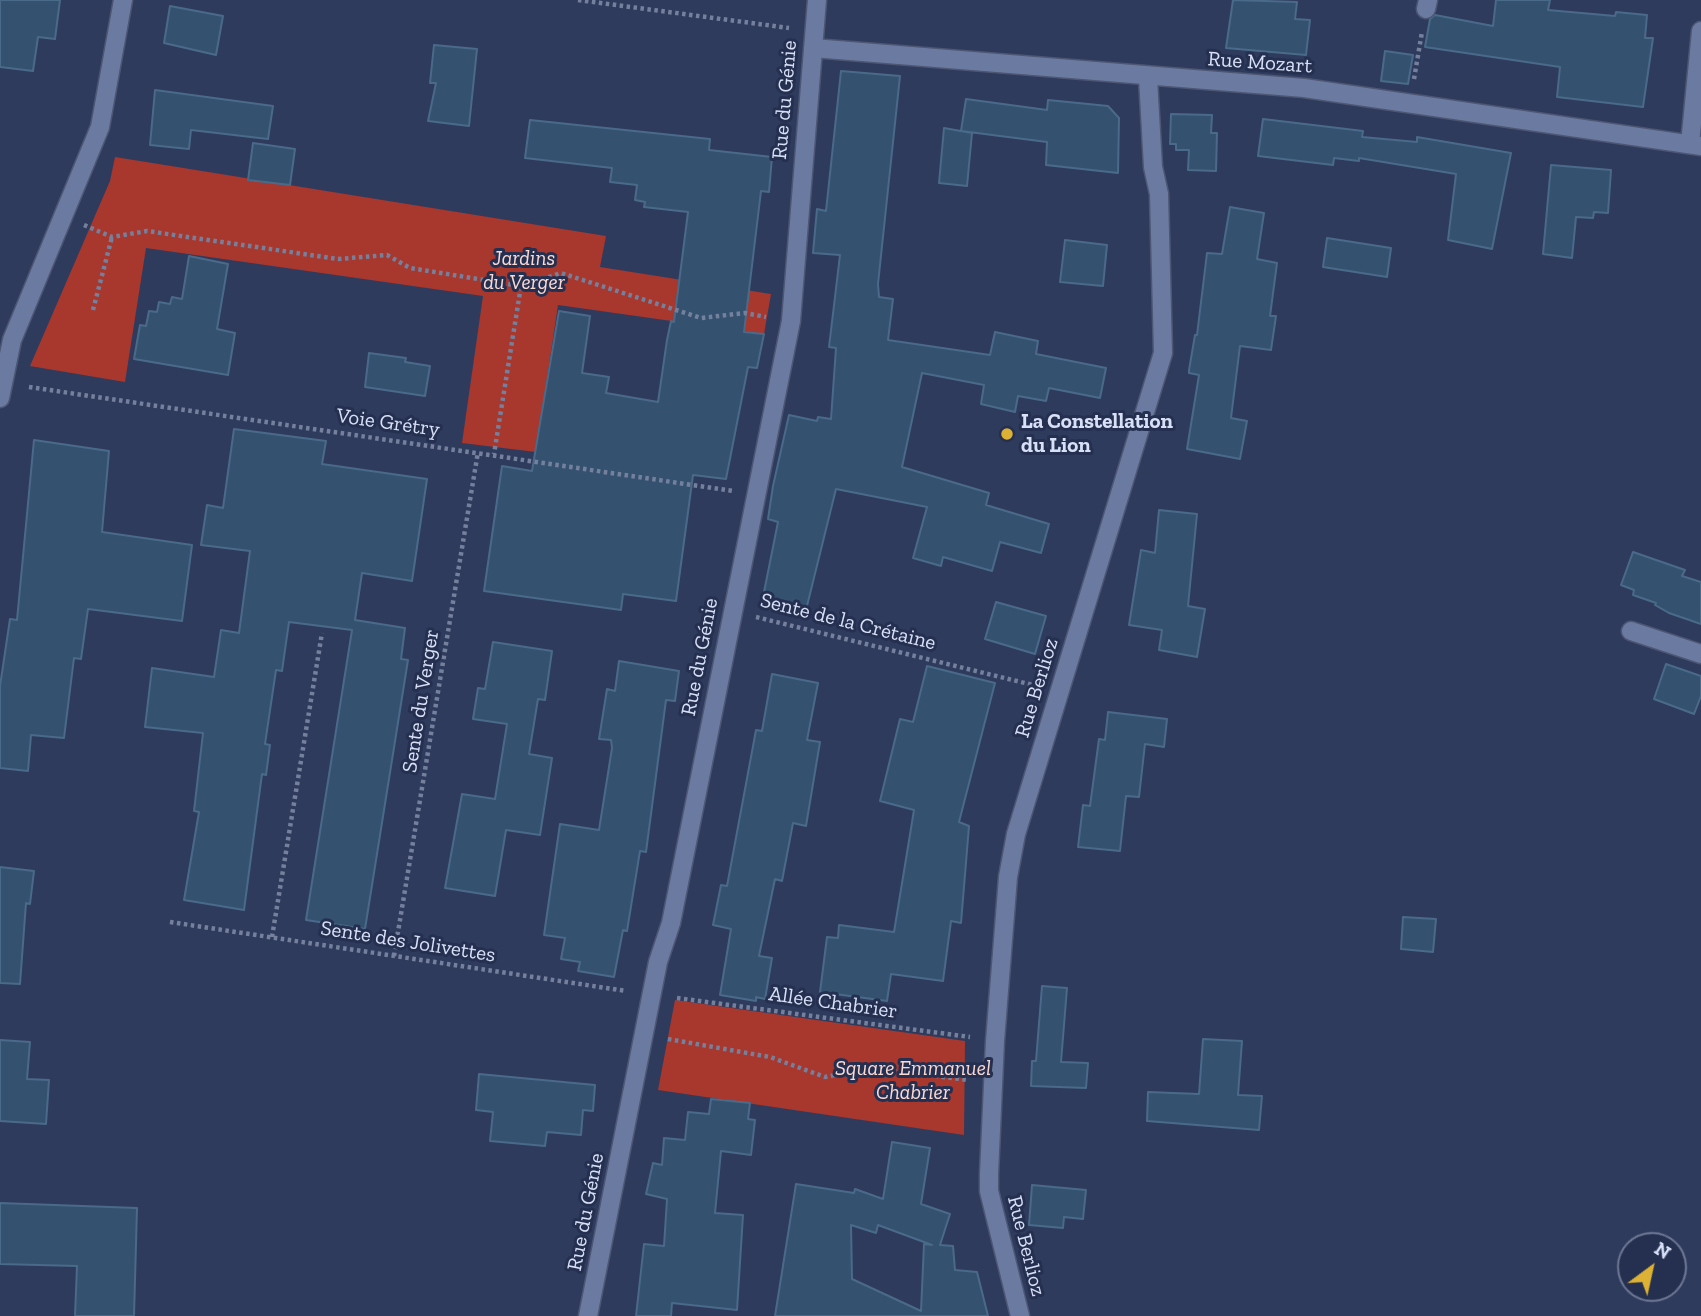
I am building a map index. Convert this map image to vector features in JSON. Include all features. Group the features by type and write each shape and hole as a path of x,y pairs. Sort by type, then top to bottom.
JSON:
{"street":[{"path":"2,390 6,340 64,216 100,127 122,0"},
{"name":"Rue du Génie","path":"588,1316 658,962 671,923 791,321 817,0"},
{"path":"1695,145 1701,31"},
{"name":"Rue Mozart","path":"813,48 1148,78 1304,88 1695,145"},
{"name":"Rue Berlioz","path":"1020,1316 989,1191 995,1041 1012,854 1159,370 1164,341 1159,194 1153,167 1148,78"},
{"path":"1631,631 1701,654"}],"path":[{"path":"578,0 795,29"},
{"path":"1409,104 1427,4"},
{"path":"64,216 112,237 147,231 338,259 387,255 410,268 494,279 522,286 561,273 701,318 745,313 791,321"},
{"path":"93,310 112,237"},
{"path":"494,454 522,286"},
{"name":"Voie Grétry","path":"2,390 494,454 737,491 735,503 752,507"},
{"name":"Sente du Verger","path":"394,956 478,452"},
{"name":"Sente de la Crétaine","path":"747,614 1036,685 1058,697"},
{"path":"272,937 322,633"},
{"name":"Sente des Jolivettes","path":"170,922 628,991"},
{"name":"Allée Chabrier","path":"667,997 995,1041"},
{"path":"663,1038 770,1057 825,1077 871,1068 994,1083"}],"green space":[{"name":"Jardins du Verger","path":"115,157 606,236 600,267 771,294 764,334 558,305 536,452 462,443 483,296 146,248 125,382 30,366 110,181"},
{"name":"Square Emmanuel Chabrier","path":"675,1000 965,1041 964,1135 658,1090"}],"building":[{"path":"0,0 60,0 55,39 38,37 33,71 0,67"},
{"path":"1233,0 1297,2 1295,19 1310,20 1306,55 1226,48"},
{"path":"1496,0 1550,0 1548,10 1615,16 1616,12 1647,15 1645,38 1653,38 1643,107 1557,97 1560,67 1425,47 1430,19 1435,15 1493,26"},
{"path":"170,6 223,16 216,55 164,43"},
{"path":"434,45 477,49 469,126 428,121 436,83 430,83"},
{"path":"1385,51 1413,55 1408,84 1381,81"},
{"path":"841,71 900,76 878,284 879,297 893,299 888,340 990,355 995,332 1038,341 1036,354 1106,368 1100,398 1049,388 1046,401 1018,396 1015,412 981,404 984,385 922,373 902,467 989,493 986,505 1049,524 1041,553 1000,542 992,571 943,557 941,566 913,558 927,507 836,489 804,618 761,607 778,522 768,519 789,415 817,421 818,417 831,419 836,348 829,347 840,255 813,253 817,209 826,211"},
{"path":"155,90 273,106 268,139 191,130 189,149 150,145"},
{"path":"966,99 1047,110 1048,100 1108,106 1119,118 1118,173 1046,165 1047,142 961,131"},
{"path":"1171,114 1212,115 1211,133 1217,133 1216,171 1188,170 1189,150 1176,150 1176,144 1170,144"},
{"path":"1263,119 1363,131 1362,137 1417,142 1417,137 1511,153 1492,249 1448,240 1456,174 1359,158 1359,161 1334,158 1333,165 1258,156"},
{"path":"530,120 710,139 709,150 772,157 769,192 761,191 744,332 764,334 757,368 748,367 726,479 693,475 676,601 623,594 621,610 484,591 502,466 532,471 559,311 590,316 582,373 609,377 606,393 658,402 667,340 671,321 674,322 688,212 644,207 645,202 635,200 637,185 610,182 612,168 525,158"},
{"path":"944,128 972,133 967,186 939,183"},
{"path":"253,143 295,149 290,185 248,180"},
{"path":"1551,165 1611,170 1608,213 1594,212 1593,218 1576,217 1572,258 1543,254"},
{"path":"1230,207 1264,213 1257,259 1277,263 1270,316 1276,316 1271,350 1240,346 1231,418 1247,421 1240,459 1187,449 1199,375 1189,373 1189,370 1197,335 1207,253 1222,254"},
{"path":"1327,238 1391,248 1387,277 1323,267"},
{"path":"1065,240 1107,245 1103,286 1060,282"},
{"path":"189,256 228,264 217,329 235,333 228,375 134,359 140,325 146,326 149,311 157,312 159,302 170,304 172,297 182,299"},
{"path":"369,353 406,358 405,362 430,366 425,396 365,387"},
{"path":"234,429 326,441 322,464 427,479 412,581 362,573 355,620 405,628 401,659 408,660 365,929 306,920 352,630 289,622 282,671 276,670 265,744 270,745 266,775 262,774 244,910 184,900 199,812 194,811 203,733 145,727 152,668 214,677 221,630 239,633 250,551 201,545 207,505 223,508"},
{"path":"34,440 109,451 102,532 192,545 182,621 88,609 81,659 74,658 64,738 31,735 28,771 0,768 0,686 10,619 17,620"},
{"path":"1159,510 1197,514 1188,606 1205,609 1197,657 1159,650 1162,630 1129,625 1141,550 1155,553"},
{"path":"1633,552 1685,570 1682,576 1701,582 1701,624 1669,613 1655,605 1656,603 1633,595 1634,590 1621,585"},
{"path":"996,602 1046,616 1035,654 985,639"},
{"path":"493,642 552,651 545,700 538,699 529,754 552,758 540,835 506,830 495,896 445,888 462,794 495,799 507,724 473,719 478,688 485,689"},
{"path":"619,661 679,671 675,701 666,700 646,852 640,851 627,931 623,930 614,977 578,971 580,962 561,959 565,938 544,935 560,824 599,830 612,748 611,740 599,739 607,689 615,691"},
{"path":"1666,664 1701,676 1701,696 1694,714 1654,699"},
{"path":"927,666 995,683 959,822 969,826 961,923 951,921 943,981 891,974 887,1001 820,992 827,937 838,938 839,925 894,932 914,810 880,801 900,719 913,722"},
{"path":"772,674 818,683 807,740 820,742 806,826 793,823 782,881 775,879 759,956 772,958 765,999 756,997 756,1001 720,995 731,929 713,925 721,885 727,886 756,730 762,731"},
{"path":"1108,712 1167,719 1164,747 1145,744 1139,797 1126,796 1120,851 1078,847 1083,805 1090,806 1099,739 1105,740"},
{"path":"0,867 34,871 30,904 26,903 20,984 0,983"},
{"path":"1403,917 1436,919 1433,952 1401,949"},
{"path":"1042,986 1067,988 1061,1062 1088,1063 1086,1088 1031,1086 1032,1061 1036,1061"},
{"path":"1203,1039 1242,1041 1238,1095 1262,1096 1259,1130 1147,1121 1148,1092 1199,1094"},
{"path":"0,1040 30,1042 27,1079 49,1080 46,1124 0,1121"},
{"path":"479,1074 595,1085 593,1111 583,1110 581,1135 547,1132 545,1146 490,1141 493,1112 476,1110"},
{"path":"711,1099 750,1103 748,1119 755,1120 751,1155 721,1151 715,1213 743,1215 737,1310 672,1303 671,1316 636,1316 644,1244 664,1246 667,1199 646,1194 653,1163 662,1165 664,1138 685,1140 688,1112 709,1114"},
{"path":"892,1142 930,1148 921,1204 950,1214 940,1245 953,1246 955,1270 977,1272 988,1316 775,1316 796,1184 854,1193 855,1189 883,1199","holes":["851,1225 876,1233 878,1225 932,1245 924,1244 921,1311 852,1279"]},
{"path":"1032,1185 1086,1190 1083,1219 1064,1217 1063,1228 1029,1225"},
{"path":"0,1203 137,1208 134,1316 75,1316 77,1266 0,1264"}],"place":[{"name":"La Constellation du Lion","path":"1007,434"}]}
